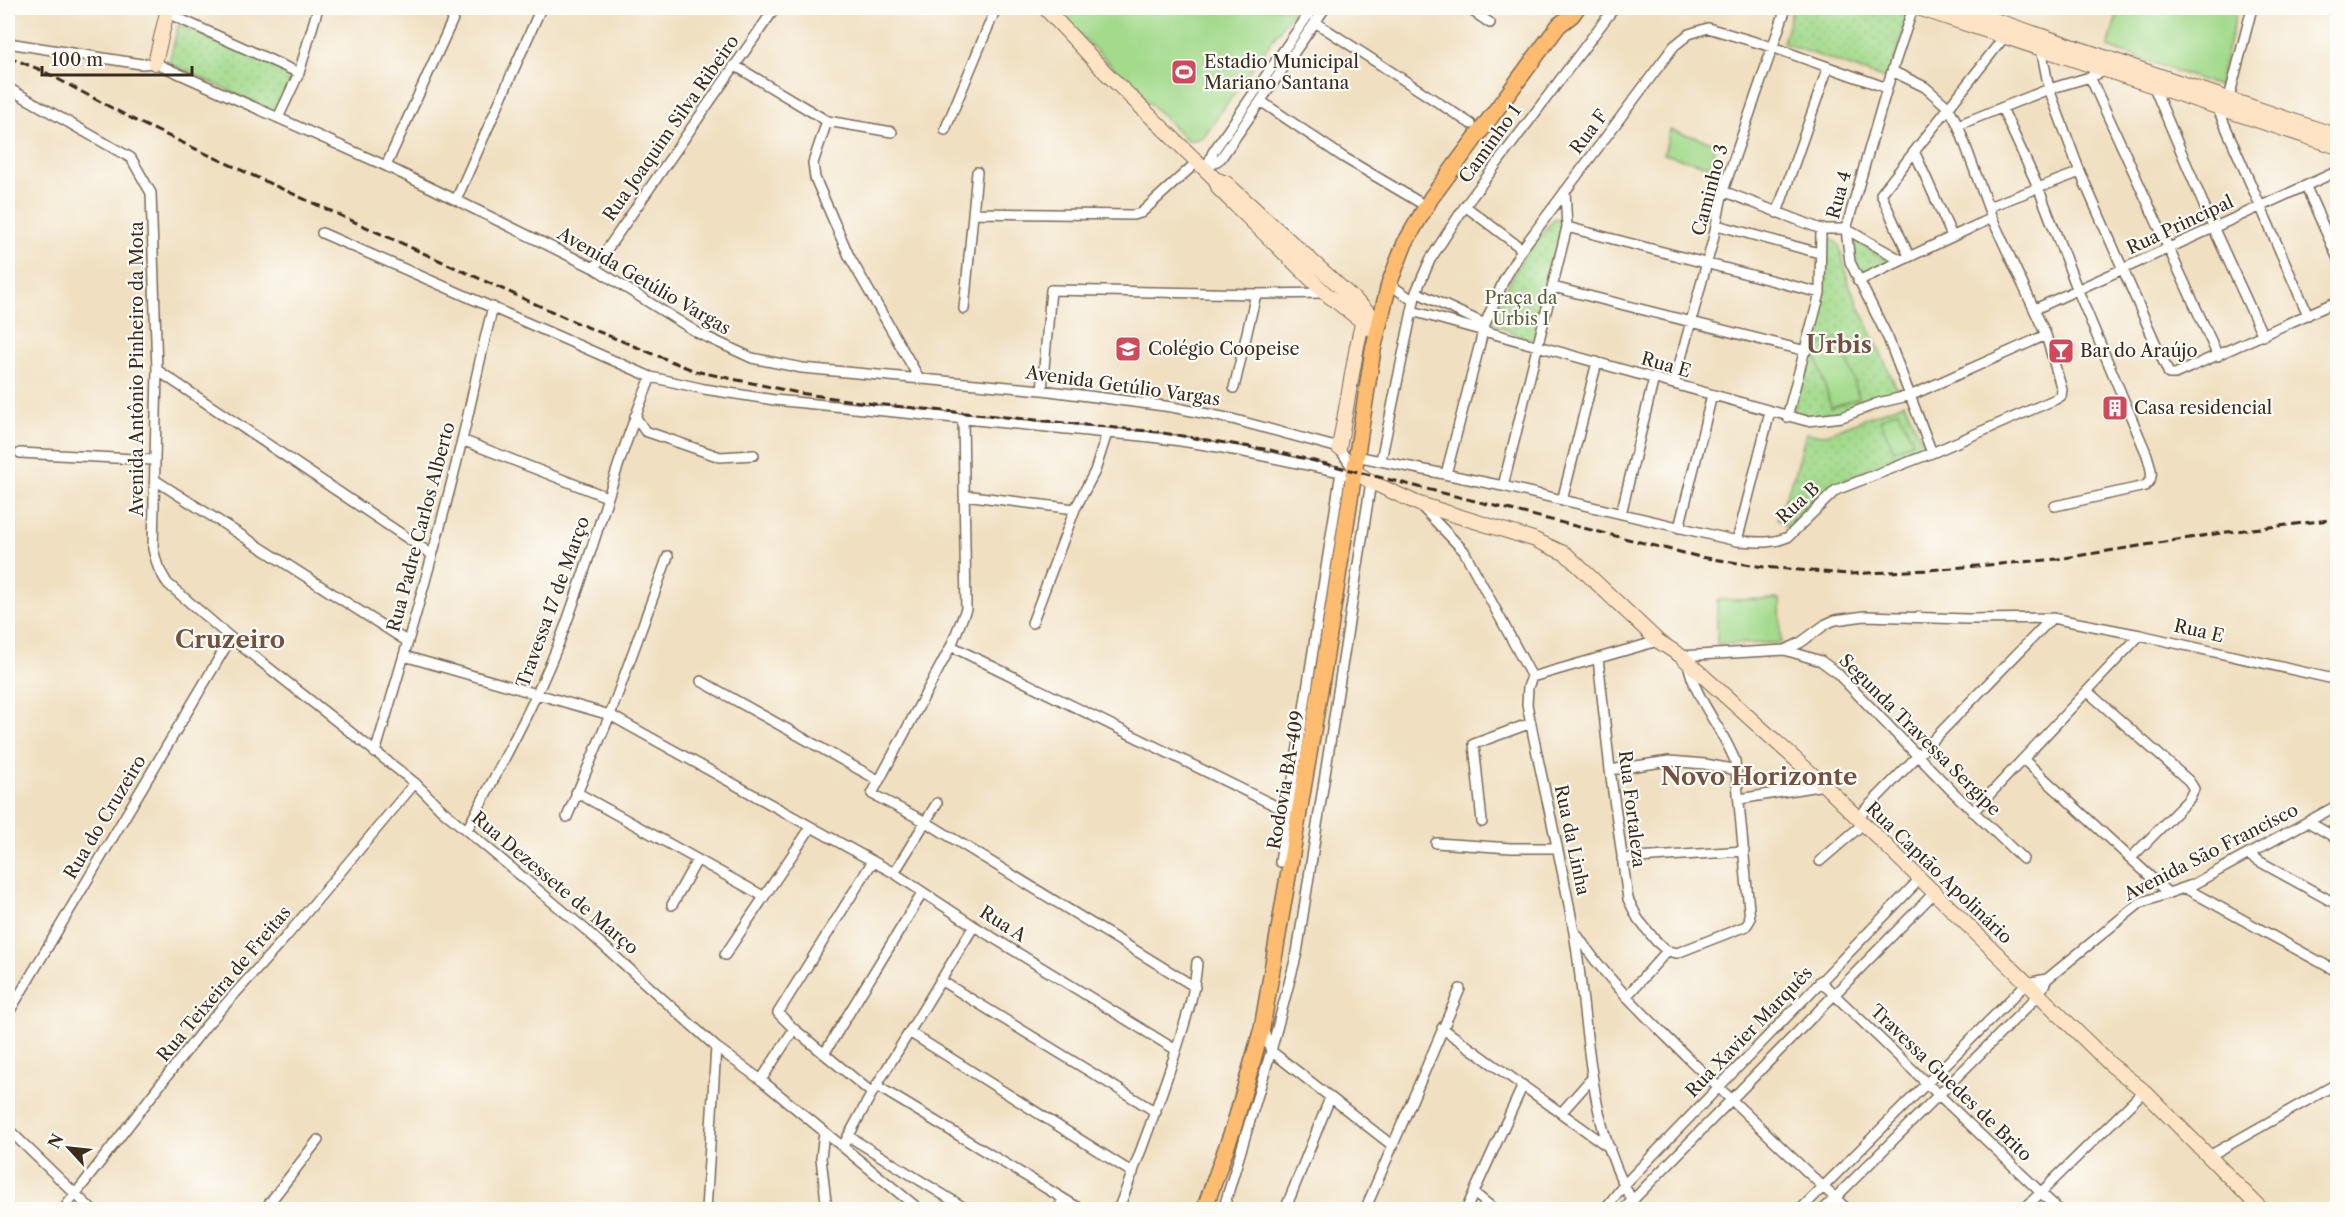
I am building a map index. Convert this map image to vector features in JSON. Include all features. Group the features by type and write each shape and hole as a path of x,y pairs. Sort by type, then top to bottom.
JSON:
{"main road":[{"path":"1559,25 1565,8"},
{"path":"1559,25 1577,8"},
{"name":"Rodovia BA-409","path":"1204,1209 1234,1126 1262,1028 1294,815 1351,469 1373,350 1389,284 1404,243 1431,198 1559,25"}],"street":[{"path":"278,118 299,73 318,8"},
{"path":"386,166 458,8"},
{"path":"456,200 541,8"},
{"name":"Rua Joaquim Silva Ribeiro","path":"594,268 775,8"},
{"path":"945,130 996,8"},
{"path":"1045,8 1105,72 1206,170 1226,183 1325,293 1364,316"},
{"path":"1206,170 1213,152 1313,8"},
{"path":"974,213 1133,215 1141,213 1221,158 1325,8"},
{"path":"1468,8 1490,22"},
{"name":"Caminho 1","path":"1381,460 1414,301 1430,260 1466,206 1614,8"},
{"name":"Caminho 3","path":"1674,384 1717,225 1723,191 1786,8"},
{"name":"Rua 4","path":"1913,8 1892,71 1846,229 1850,262 1888,338 1932,453"},
{"path":"1918,8 2153,84 2337,136"},
{"path":"1959,8 2337,147"},
{"path":"2252,8 2224,105 2260,206 2308,315"},
{"path":"155,63 168,10 299,73"},
{"path":"1315,22 1471,124"},
{"name":"Rua F","path":"1446,474 1484,328 1504,280 1522,249 1674,46 1689,34 1708,28 1772,46 1887,88"},
{"path":"1905,258 1881,194 2005,36"},
{"name":"Avenida Getúlio Vargas","path":"8,43 141,64 155,63 386,166 594,268 698,333 752,358 802,368 1042,390 1172,407 1232,419 1339,448"},
{"path":"2041,48 2049,89 2080,172 2171,376 2337,301"},
{"path":"734,65 827,121 892,132"},
{"path":"1778,213 1828,68"},
{"path":"1958,124 2107,69"},
{"path":"1858,281 1992,219 1958,124 1949,108 1925,87 1892,71"},
{"path":"2090,77 2218,356"},
{"path":"2153,84 2213,227 2263,336"},
{"name":"Avenida Antônio Pinheiro da Mota","path":"8,88 131,158 148,186 152,200 157,370 153,460 155,480 153,549 158,567 167,583"},
{"path":"1262,102 1343,157 1419,202"},
{"path":"2002,108 2038,187 2078,291 2147,455 2152,479 2145,486 2055,506"},
{"path":"827,121 813,163 815,178 849,256 919,378"},
{"path":"1915,153 1952,236"},
{"name":"Rua Principal","path":"2035,309 2337,171"},
{"path":"964,309 977,172"},
{"path":"1988,207 2080,172"},
{"path":"2306,187 2337,260"},
{"path":"1503,486 1567,227 1565,191"},
{"path":"1723,191 1821,229 1846,229 1905,258"},
{"path":"1466,206 1522,249"},
{"name":"Rua B","path":"1351,469 1381,460 1737,541 1779,541 1788,537 1836,490 1932,453 2061,396 2062,390 2046,335 1992,219"},
{"path":"1717,225 1819,252"},
{"path":"1567,227 1820,293"},
{"path":"1787,417 1820,293 1821,229"},
{"path":"322,233 434,284 493,307 651,377 705,389 774,400 1107,434 1156,436 1351,469"},
{"path":"1275,237 1378,328"},
{"name":"Rua E","path":"1389,284 1414,301 1536,347 1807,421 1842,417 1911,395 2046,335"},
{"path":"1553,287 1806,351"},
{"path":"1042,390 1051,290 1325,293"},
{"path":"1234,388 1256,294"},
{"path":"1414,301 1484,328"},
{"name":"Rua Padre Carlos Alberto","path":"375,753 408,642 462,440 477,366 493,307"},
{"path":"1351,469 1339,448 1364,316"},
{"path":"1562,501 1597,362"},
{"path":"157,370 431,554"},
{"name":"Travessa 17 de Março","path":"466,830 538,693 566,624 607,497 651,377"},
{"path":"1621,514 1654,378"},
{"path":"1679,528 1712,395"},
{"path":"1737,541 1770,412"},
{"path":"635,416 645,431 710,454 725,458 754,455"},
{"path":"963,418 966,609 951,646 878,780 872,792 873,795 926,822 1195,987"},
{"path":"1032,623 1075,510 1095,471 1107,434"},
{"path":"462,440 607,497"},
{"path":"20,453 153,460"},
{"name":"Rua Captão Apolinário","path":"1351,469 1371,482 1419,504 1533,539 1566,554 1658,641 1684,659 1824,785 2110,1064 2144,1090 2211,1155 2262,1209"},
{"path":"155,480 408,642"},
{"path":"1223,1209 1298,953 1371,482"},
{"path":"964,495 1075,510"},
{"path":"1419,504 1464,551 1532,677 1658,641"},
{"path":"567,817 610,715 668,556"},
{"name":"Rua Dezessete de Março","path":"167,583 231,638 415,783 442,810 649,986 716,1047 761,1080 920,1209"},
{"name":"Rua E","path":"1785,650 1835,620 1865,616 1968,619 2052,618 2140,635 2337,680"},
{"path":"1820,861 2052,618"},
{"path":"1973,812 2140,635"},
{"name":"Rua do Cruzeiro","path":"8,1014 231,638"},
{"path":"951,646 1294,815 1280,862"},
{"path":"1626,997 1667,951 1677,952 1749,924 1737,770 1730,747 1693,684 1684,659 1785,650"},
{"name":"Segunda Travessa Sergipe","path":"1785,650 1828,665 1973,812 2023,859"},
{"name":"Rua A","path":"404,656 610,715 894,873 974,926 1176,1050"},
{"name":"Rua Fortaleza","path":"1598,658 1625,884 1632,910 1656,941 1667,951"},
{"name":"Rua da Linha","path":"1532,677 1527,694 1531,723 1574,930 1592,1078 1610,1148 1623,1186 1638,1209"},
{"path":"701,681 878,780"},
{"path":"2088,692 2189,781 2194,789 2189,799 2131,858"},
{"path":"1482,822 1474,744 1531,723"},
{"path":"2022,759 2168,893"},
{"path":"1610,770 1669,761 1737,770"},
{"name":"Rua Teixeira de Freitas","path":"63,1209 205,1028 285,938 415,783"},
{"path":"1740,799 1824,785"},
{"path":"576,792 763,896"},
{"path":"894,873 937,803"},
{"name":"Avenida São Francisco","path":"1823,1209 2039,995 2047,979 2133,909 2147,901 2185,888 2337,805"},
{"path":"2308,822 2337,839"},
{"path":"725,954 811,827"},
{"path":"1436,843 1511,848 1557,848"},
{"path":"1622,859 1744,851"},
{"path":"2248,855 2337,905"},
{"path":"672,905 697,860"},
{"path":"873,861 778,1013 824,1054 874,1090 1082,1209"},
{"name":"Rua Xavier Marquês","path":"1604,1209 1623,1186 1920,879"},
{"path":"2185,888 2337,972"},
{"path":"824,1054 923,892"},
{"name":"Rua Xavier Marquês","path":"1623,1209 1934,893"},
{"path":"843,1146 874,1090 974,926"},
{"path":"1574,930 1593,959 1626,997 1731,1100 1848,1209"},
{"path":"1118,1209 1156,1112 1176,1050 1195,987 1197,962"},
{"name":"Avenida São Francisco","path":"2027,983 2047,979"},
{"path":"940,980 1156,1112"},
{"name":"Travessa Guedes de Brito","path":"1820,981 2059,1209"},
{"path":"1800,1209 2027,983"},
{"path":"1368,1209 1460,989"},
{"path":"1262,1028 1271,1051 1393,1146"},
{"path":"1442,1028 1610,1148"},
{"path":"761,1080 794,1029"},
{"path":"909,1032 1132,1173"},
{"path":"706,1209 716,1047"},
{"path":"1562,1113 1592,1078"},
{"path":"2211,1155 2337,1083"},
{"path":"1466,1209 1523,1085"},
{"path":"2023,1209 2144,1090"},
{"path":"1285,1209 1330,1098"},
{"path":"8,1129 92,1209"},
{"path":"824,1132 821,1158 828,1209"},
{"path":"848,1136 968,1209"},
{"path":"264,1209 318,1140"},
{"path":"1474,1193 1495,1209"},
{"path":"1057,1209 1064,1198"}],"green space":[{"name":"Estadio Municipal Mariano Santana","path":"1053,8 1295,8 1204,136 1196,140 1187,140"},
{"path":"1793,8 1897,8 1909,12 1888,80 1783,43"},
{"path":"2119,8 2238,8 2218,86 2108,47"},
{"path":"178,25 293,75 275,112 169,63"},
{"path":"1670,130 1716,143 1709,166 1664,154"},
{"name":"Praça da Urbis I","path":"1555,218 1567,223 1535,342 1489,322 1524,255"},
{"path":"1849,238 1862,245 1890,262 1854,279"},
{"path":"1832,239 1839,245 1849,284 1898,391 1834,416 1807,417 1793,414 1821,298 1824,242"},
{"path":"1841,338 1859,398 1831,407 1813,346"},
{"path":"1904,403 1924,445 1822,491 1787,527 1777,518 1796,471 1806,433 1824,435"},
{"path":"1898,410 1913,441 1894,450 1880,420"},
{"path":"1780,599 1781,643 1717,644 1717,600"}],"railway":[{"path":"8,57 41,70 138,122 575,322 695,371 799,393 874,404 1157,432 1270,450 1700,557 1764,567 1848,574 2058,559 2227,532 2338,519"}],"place":[{"name":"Estadio Municipal Mariano Santana","path":"1184,72"},
{"name":"Colégio Coopeise","path":"1128,349"},
{"name":"Bar do Araújo","path":"2061,351"},
{"name":"Casa residencial","path":"2115,408"}],"district":[{"name":"Urbis","path":"1839,344"},
{"name":"Cruzeiro","path":"230,639"},
{"name":"Novo Horizonte","path":"1759,776"}]}
